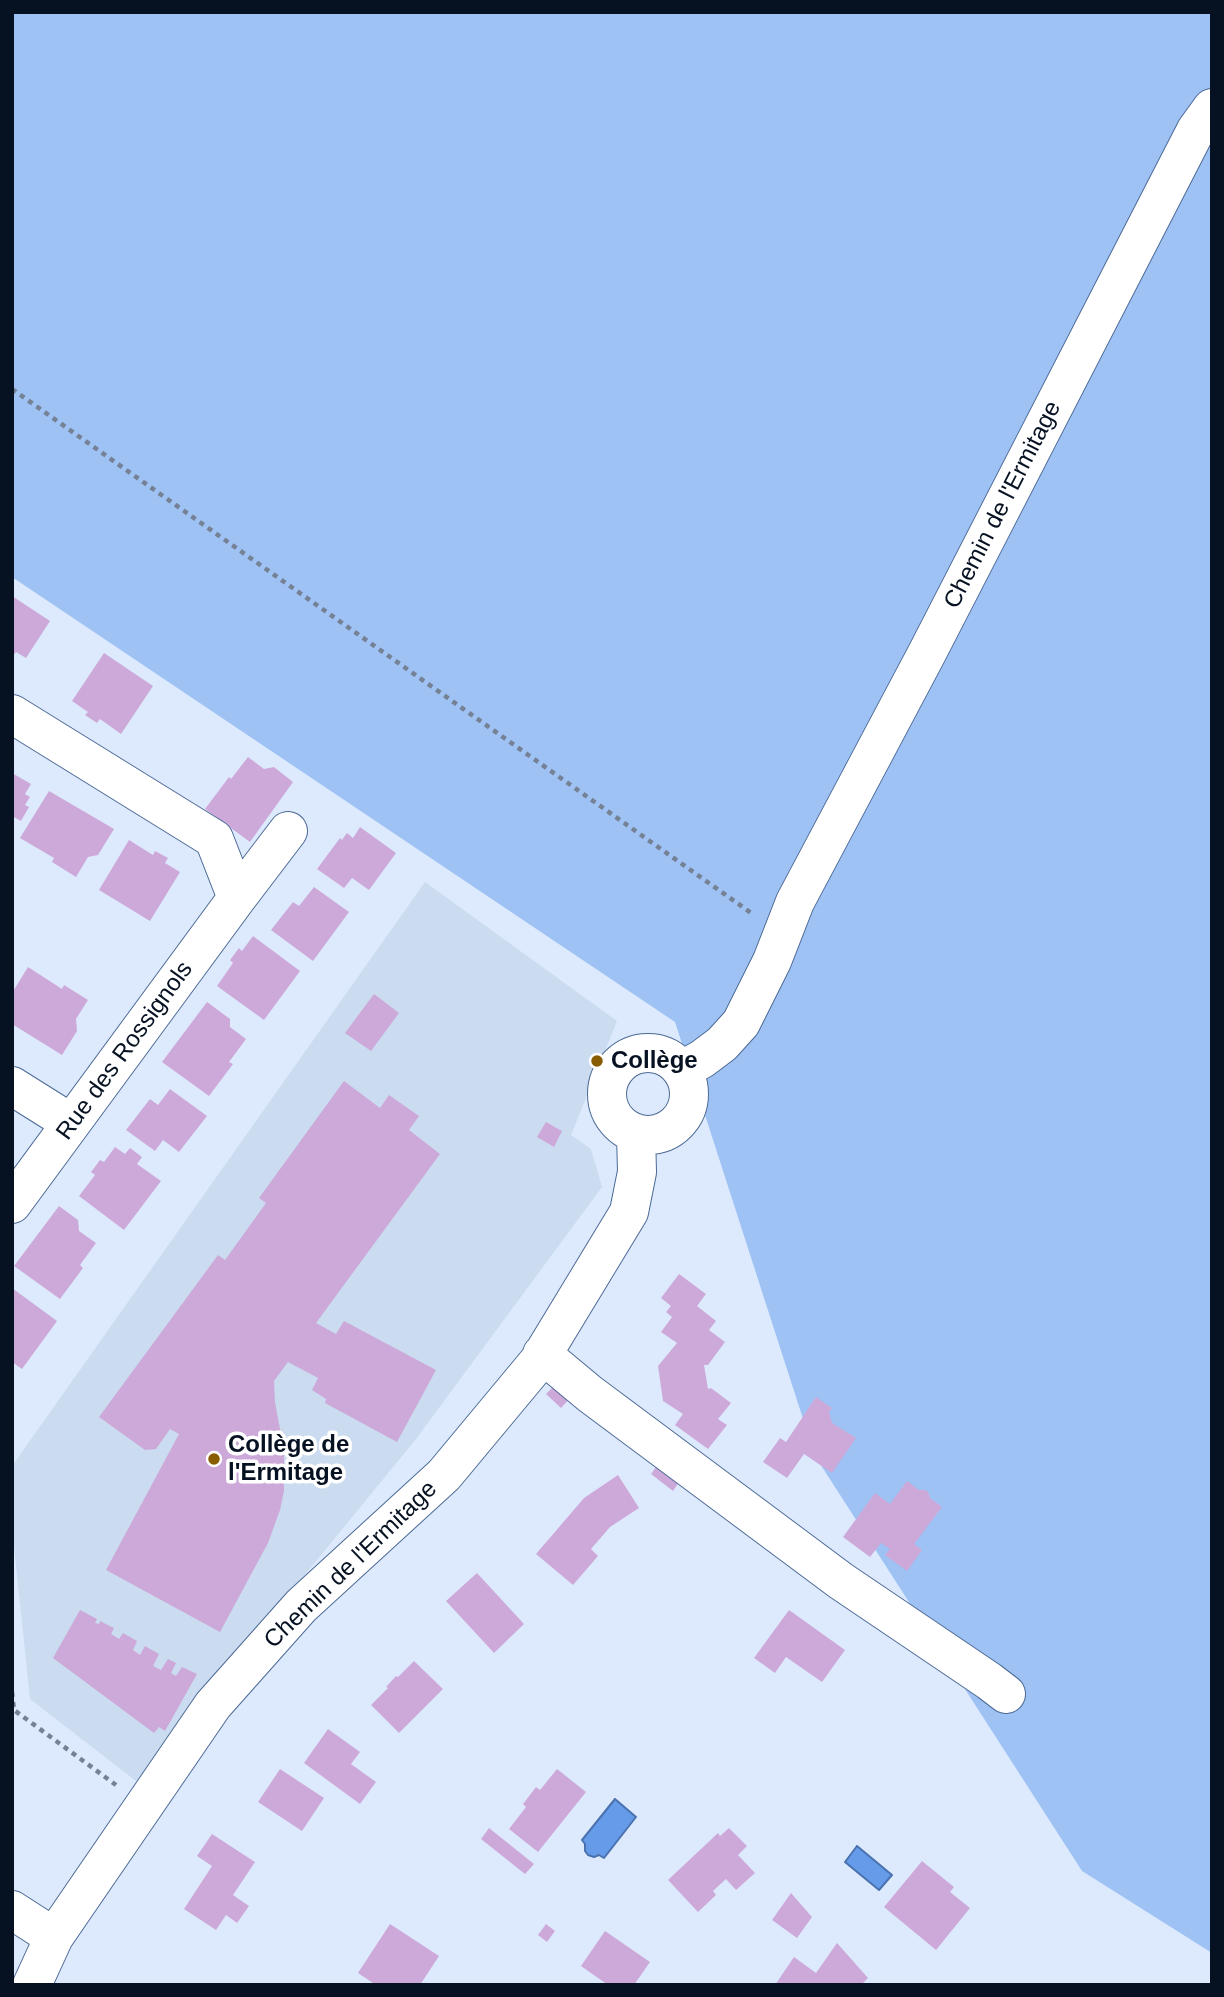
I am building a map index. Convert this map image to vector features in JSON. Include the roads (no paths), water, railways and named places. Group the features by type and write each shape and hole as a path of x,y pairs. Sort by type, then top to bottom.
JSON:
{"street":[{"name":"Chemin de l'Ermitage","path":"682,1070 722,1044 741,1023 772,961 788,918 1196,130 1212,108"},
{"path":"12,714 214,839 237,898"},
{"name":"Rue des Rossignols","path":"12,1204 288,831"},
{"path":"654,1052 665,1055 676,1062 687,1080 687,1109 677,1123 666,1131 654,1135 636,1133 614,1118 608,1107 610,1078 626,1058 654,1052"},
{"path":"12,1086 71,1123"},
{"name":"Chemin de l'Ermitage","path":"32,1985 54,1937 213,1705 301,1606 444,1475 538,1362 629,1212 637,1172 636,1133"},
{"path":"542,1354 590,1394 841,1581 1006,1694"},
{"path":"12,1910 54,1937"}],"place":[{"name":"Collège","path":"597,1061"},
{"name":"Collège de l'Ermitage","path":"214,1459"}]}
